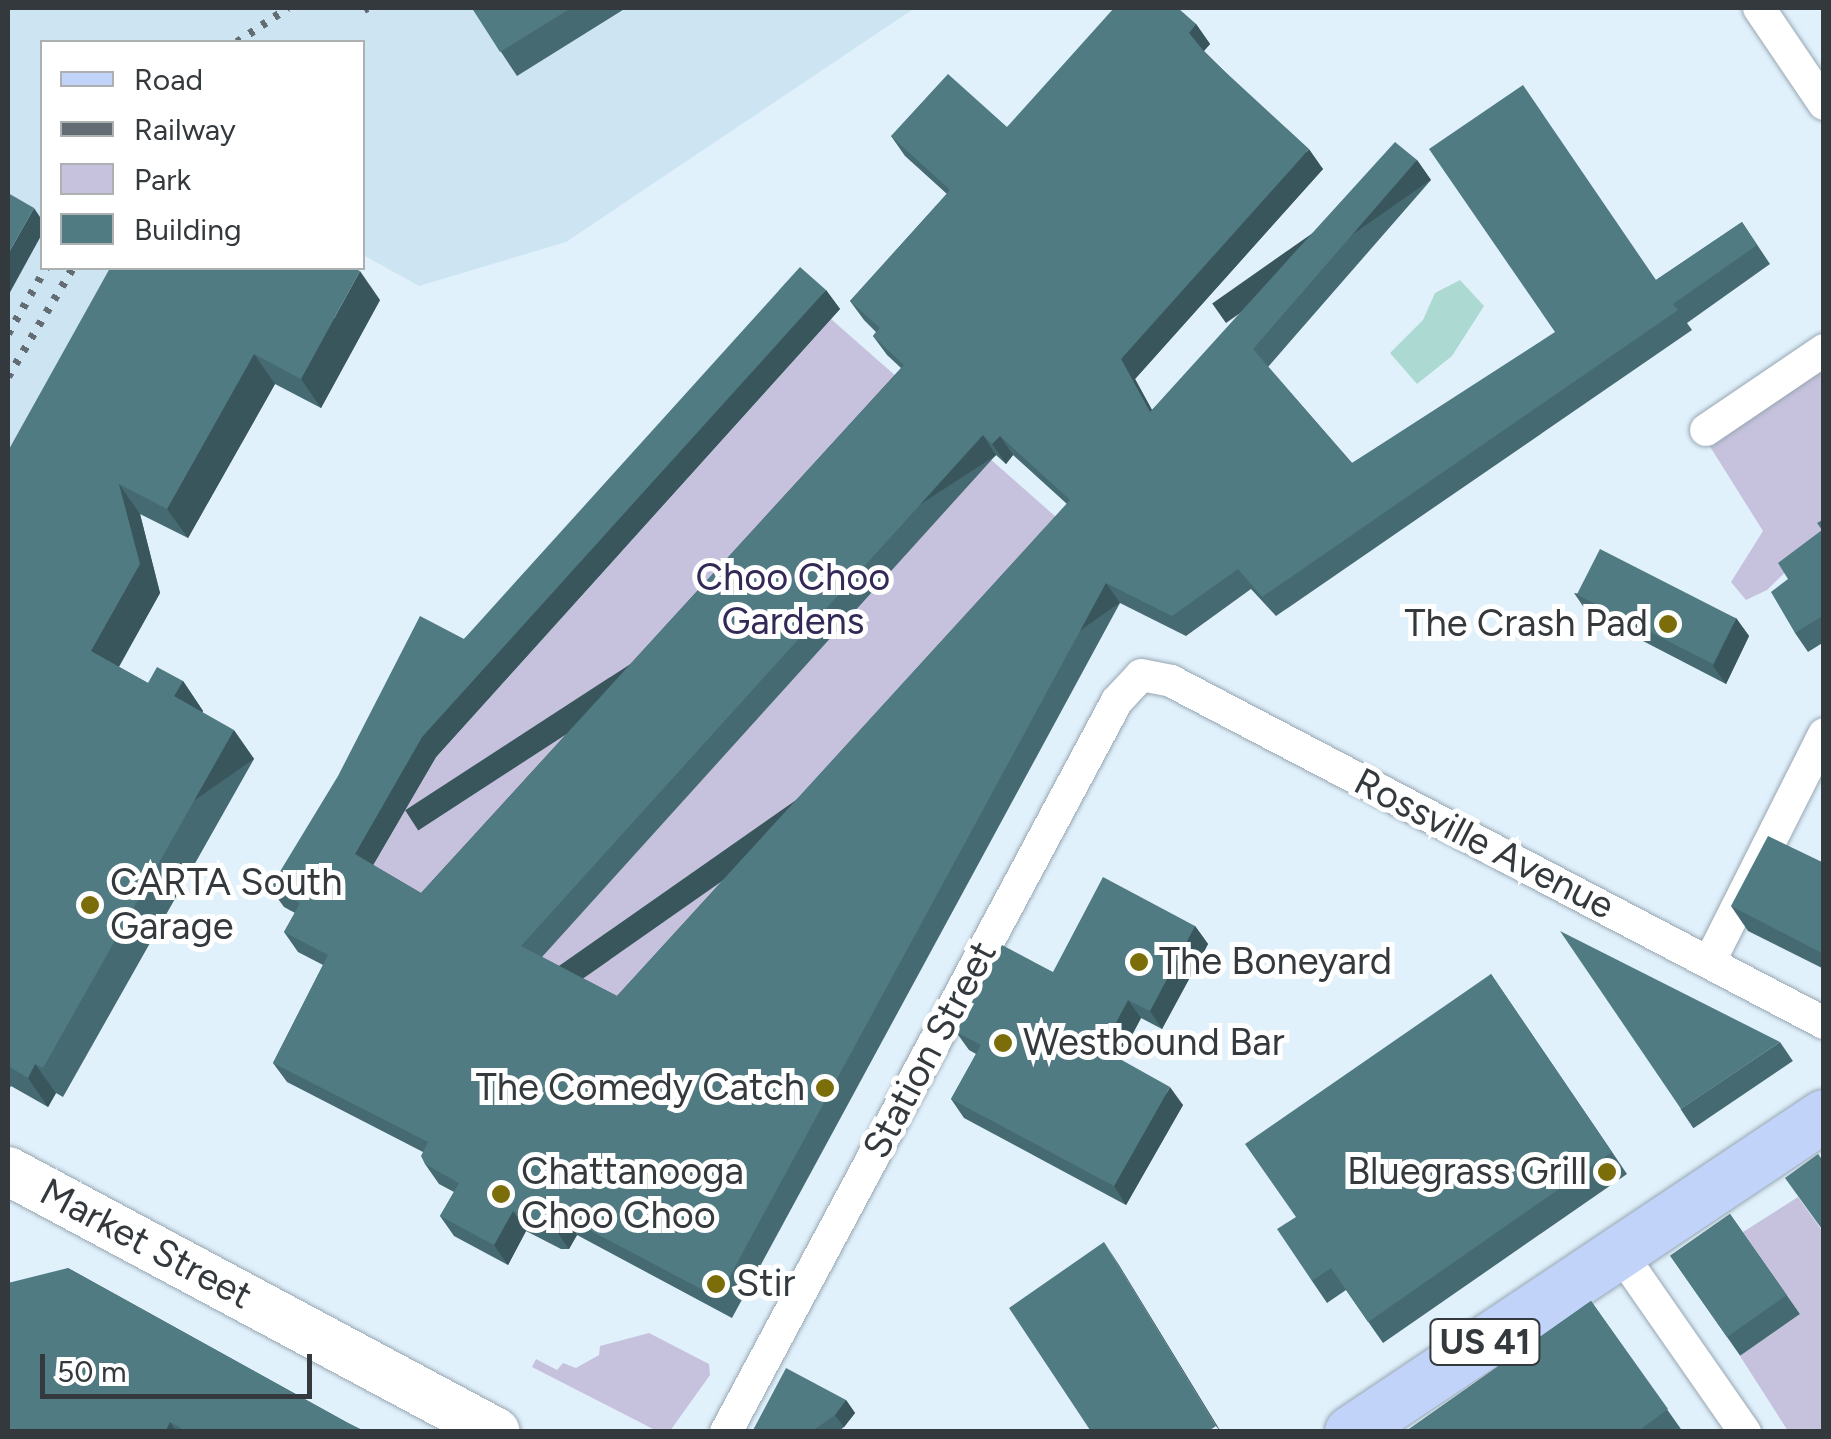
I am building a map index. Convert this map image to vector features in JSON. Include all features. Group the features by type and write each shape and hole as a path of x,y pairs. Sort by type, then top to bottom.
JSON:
{"main road":[{"name":"US 41","path":"1351,1432 1824,1116"},
{"name":"Market Street","path":"8,1171 496,1432"}],"street":[{"path":"1759,8 1824,104"},
{"path":"1706,430 1824,350"},
{"name":"Rossville Avenue","path":"1141,675 1171,681 1824,1023"},
{"name":"Station Street","path":"726,1432 1108,717 1141,675"},
{"path":"1710,961 1824,734"},
{"path":"1619,1251 1746,1432"}],"shaded area":[{"path":"8,8 915,8 566,242 419,286 365,256 365,40 40,40 40,270 125,270 8,473"},
{"path":"1460,280 1484,306 1452,356 1417,384 1390,353 1423,320 1435,293"}],"green space":[{"name":"Choo Choo Gardens","path":"831,319 1073,532 631,1016 368,874 436,757"},
{"path":"1823,368 1823,535 1767,590 1746,600 1731,582 1763,531 1709,445"},
{"path":"1798,1197 1823,1232 1823,1431 1788,1431 1740,1356 1800,1314 1743,1232"},
{"path":"649,1333 709,1364 710,1375 670,1431 657,1431 532,1367 536,1359 557,1370 563,1363 576,1368 599,1355 600,1346"}],"building":[{"path":"472,8 571,8 500,52"},
{"path":"1114,8 1178,8 1196,24 1189,33 1207,55 1309,149 1121,359 1150,412 1395,142 1417,160 1253,349 1352,463 1555,332 1429,149 1523,85 1656,280 1742,222 1757,245 1673,304 1678,310 1262,597 1238,569 1172,616 1106,583 718,1298 563,1216 555,1229 547,1229 513,1211 494,1245 440,1216 459,1183 425,1164 421,1156 428,1142 273,1063 328,955 284,932 300,903 270,888 338,776 420,616 464,639 800,267 826,290 422,737 355,854 421,893 904,365 873,336 880,328 850,301 950,190 891,136 948,74 1007,127","holes":["983,435 992,444 1000,436 1070,500 617,996 521,946"]},
{"path":"8,193 34,208 8,254"},
{"path":"109,270 360,271 301,379 254,354 167,509 119,484 140,564 91,651 148,683 157,667 183,681 174,696 234,730 43,1068 35,1064 28,1078 8,1066 8,451"},
{"path":"1824,519 1824,615 1795,633 1771,592 1788,579 1778,563 1822,530 1817,523"},
{"name":"The Crash Pad","path":"1600,549 1736,618 1713,664 1577,594"},
{"path":"1768,836 1824,863 1824,954 1731,906"},
{"path":"1103,877 1195,926 1150,1011 1128,1000 1102,1049 1170,1087 1114,1186 951,1099 981,1045 956,1032 1002,945 1053,972"},
{"path":"1560,931 1780,1042 1681,1109"},
{"path":"1491,974 1612,1152 1368,1322 1331,1268 1312,1281 1277,1229 1296,1217 1245,1144"},
{"path":"1818,1154 1824,1162 1824,1232 1785,1178"},
{"path":"1730,1214 1787,1295 1727,1337 1670,1256"},
{"path":"1104,1242 1216,1426 1207,1432 1087,1432 1090,1430 1009,1308"},
{"path":"68,1268 366,1432 188,1432 170,1422 165,1432 8,1432 8,1283"},
{"path":"1591,1301 1668,1409 1637,1432 1405,1432"},
{"path":"786,1368 846,1400 835,1415 811,1432 752,1432"}],"railway":[{"path":"240,40 288,8"},
{"path":"364,10 368,8"},
{"path":"8,334 45,270"},
{"path":"8,377 72,270"}],"place":[{"name":"The Crash Pad","path":"1668,624"},
{"name":"CARTA South Garage","path":"90,905"},
{"name":"The Boneyard","path":"1139,962"},
{"name":"Westbound Bar","path":"1003,1043"},
{"name":"The Comedy Catch","path":"825,1088"},
{"name":"Bluegrass Grill","path":"1607,1172"},
{"name":"Chattanooga Choo Choo","path":"501,1194"},
{"name":"Stir","path":"716,1284"}]}
